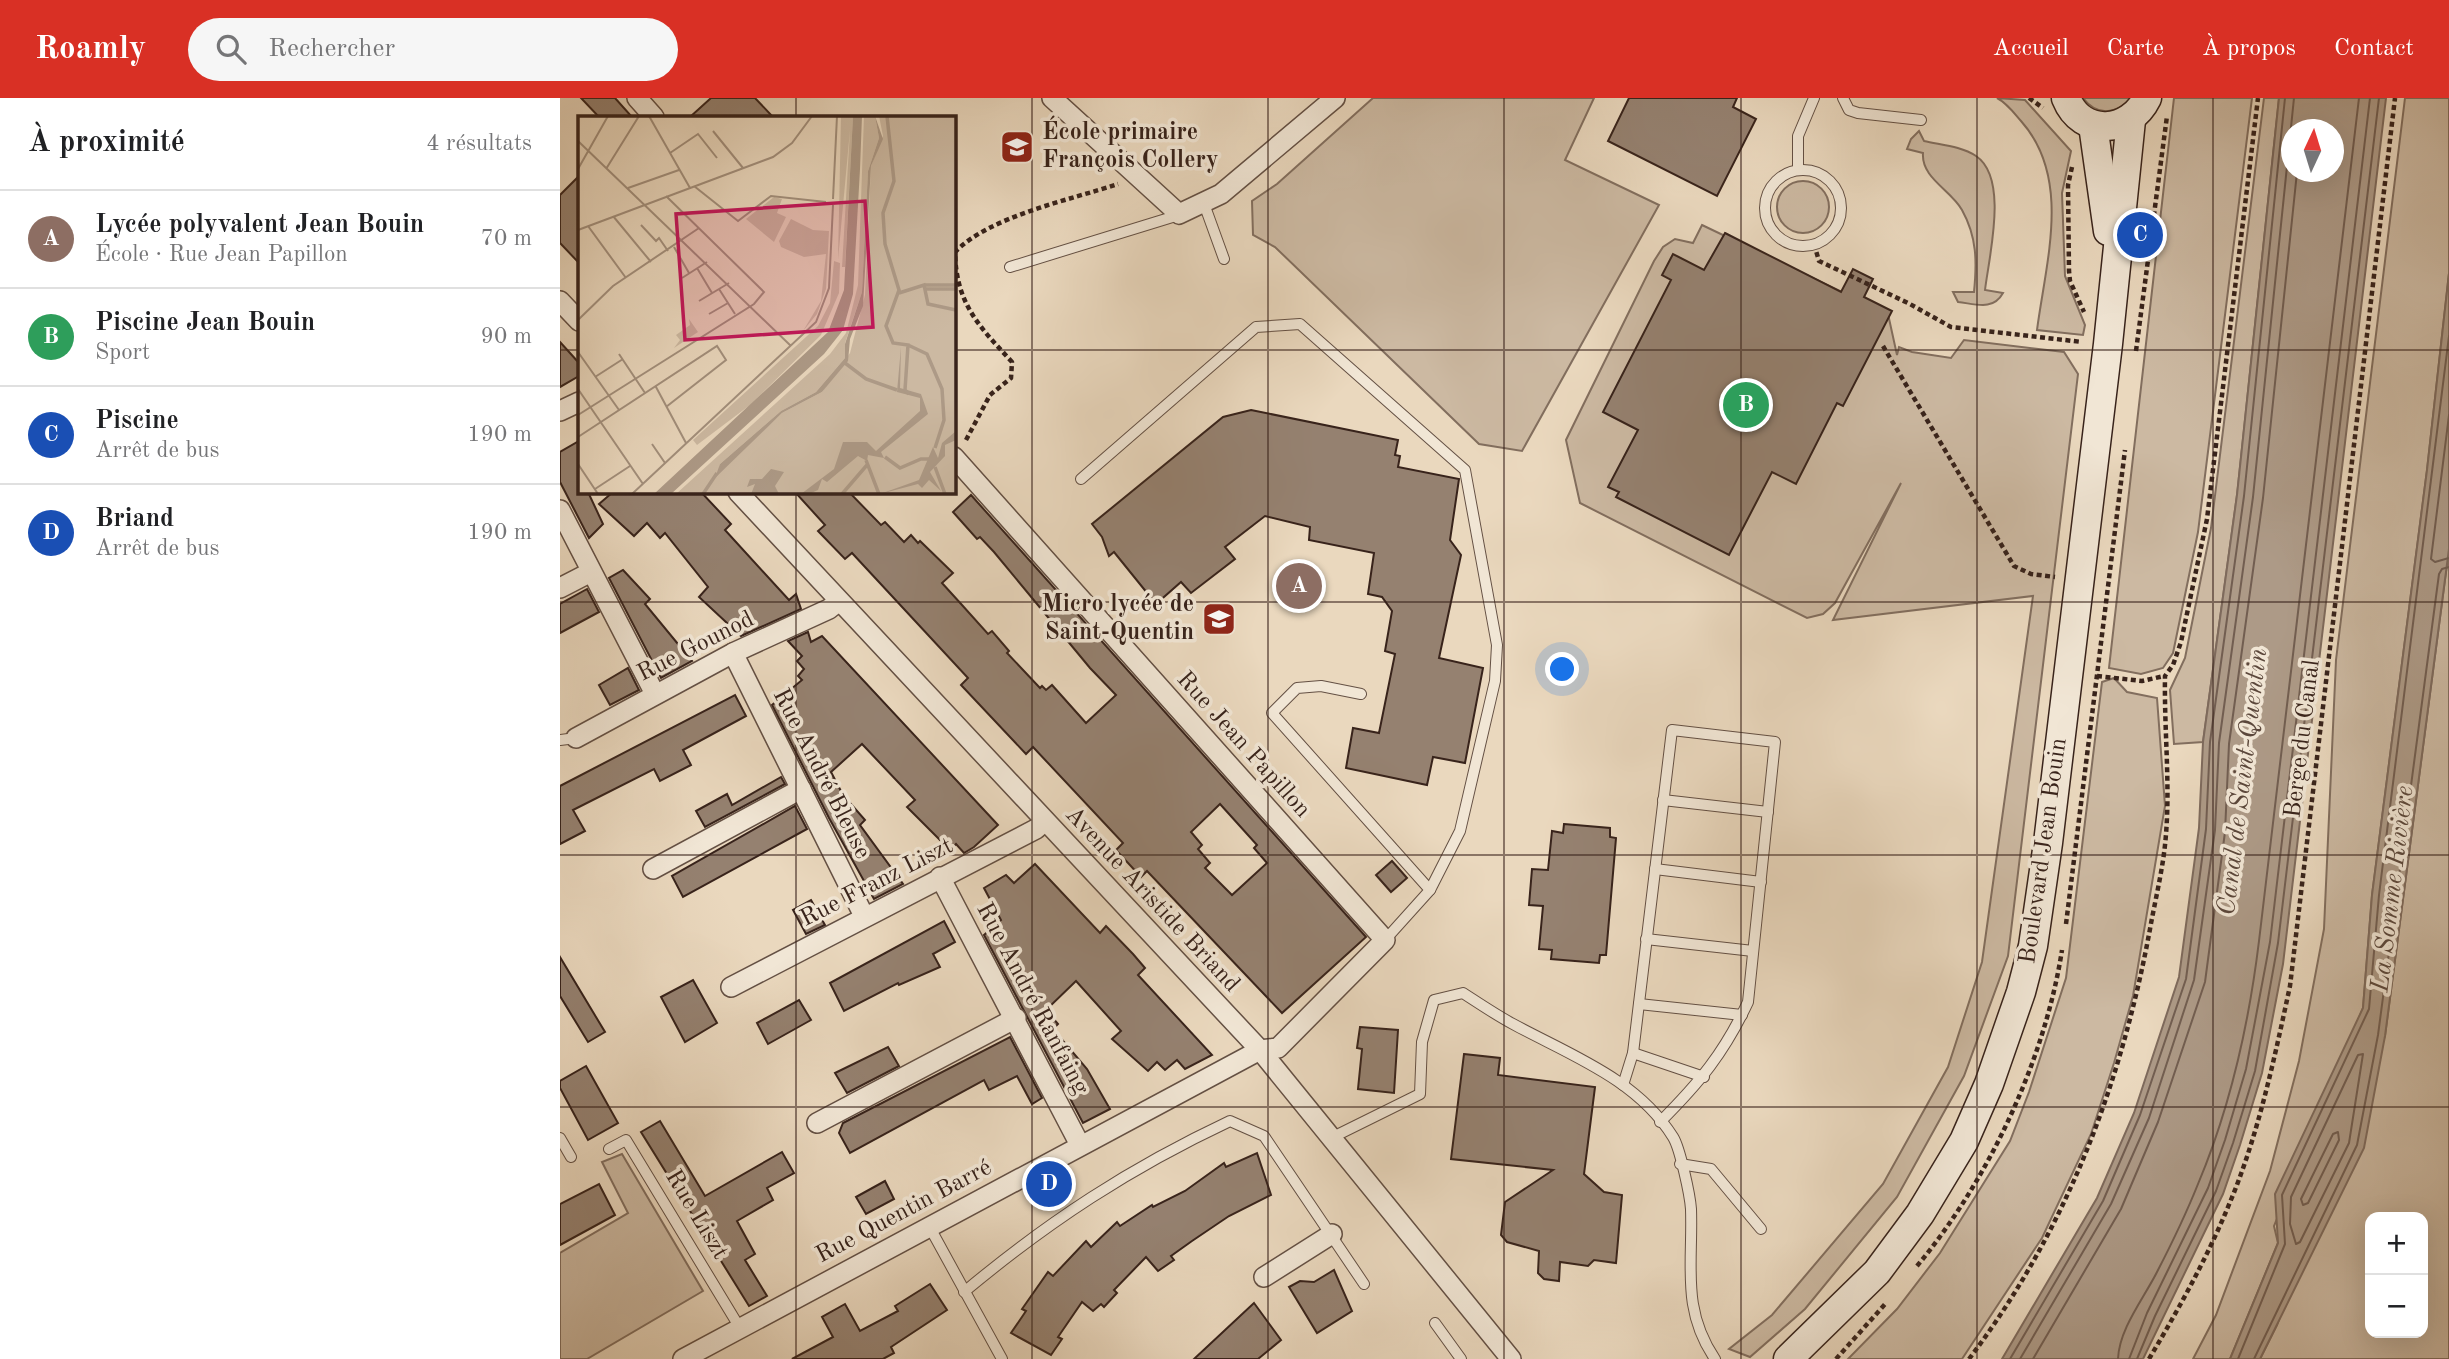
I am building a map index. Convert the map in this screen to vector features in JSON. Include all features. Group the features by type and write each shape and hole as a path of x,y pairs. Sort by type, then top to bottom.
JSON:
{"street":[{"path":"637,98 653,116"},
{"path":"1052,98 1142,177 1180,215 1221,194 1335,98"},
{"path":"2059,108 2074,112 2092,125 2119,125 2139,109"},
{"name":"Boulevard Jean Bouin","path":"1788,1359 1877,1272 1920,1214 1964,1141 1989,1084 2021,992 2033,946 2069,670 2092,343 2114,271 2139,109"},
{"name":"Boulevard Jean Bouin","path":"2092,125 2114,271"},
{"path":"560,301 578,320"},
{"path":"560,411 578,402"},
{"name":"Rue Jean Papillon","path":"956,459 1385,940"},
{"name":"Avenue Aristide Briand","path":"740,494 1260,1050 1510,1359"},
{"path":"560,510 655,694"},
{"path":"560,588 591,572"},
{"name":"Rue Gounod","path":"568,739 733,653 829,609 839,601"},
{"name":"Rue André Bleuse","path":"733,653 864,916"},
{"path":"653,869 801,789"},
{"name":"Rue Franz Liszt","path":"731,987 1036,829 1045,821"},
{"name":"Rue André Ranfaing","path":"940,877 1080,1144"},
{"name":"Rue Quentin Barré","path":"683,1359 1080,1144 1236,1065 1260,1050 1278,1048 1385,940"},
{"path":"817,1123 1016,1018"},
{"path":"1264,1277 1332,1234"}],"lane":[{"path":"1798,170 1798,136 1814,98"},
{"path":"1843,98 1849,110 1858,113 1921,120"},
{"path":"1798,170 1822,175 1838,193 1840,218 1825,239 1814,244 1789,243 1770,228 1766,216 1768,192 1776,181 1798,170"},
{"path":"1203,201 1224,259"},
{"path":"1010,267 1180,215"},
{"path":"1081,479 1256,327 1300,324 1465,470 1497,645 1495,681 1460,831 1430,890 1385,940"},
{"path":"1360,694 1321,686 1297,688 1272,713 1430,890"},
{"path":"1623,1085 1633,1053 1672,730 1775,742 1748,1002 1704,1077 1660,1122"},
{"path":"1663,800 1768,812"},
{"path":"1655,869 1761,882"},
{"path":"1647,939 1753,951"},
{"path":"1331,1138 1420,1094 1422,1042 1434,1000 1463,993 1511,1023 1586,1061 1637,1095 1674,1139 1691,1206 1689,1293 1706,1346 1715,1359"},
{"path":"1639,1004 1741,1015"},
{"path":"1633,1053 1704,1077"},
{"path":"964,1292 1032,1235 1105,1188 1168,1150 1230,1121 1264,1136 1364,1284"},
{"path":"560,1138 571,1157"},
{"name":"Rue Liszt","path":"609,1149 626,1140 740,1328"},
{"path":"1680,1164 1711,1169 1760,1229"},
{"path":"929,1226 1002,1359"},
{"path":"1435,1323 1461,1359"}],"path":[{"path":"2029,98 2059,108"},
{"path":"1969,1359 2027,1273 2071,1190 2094,1138 2126,1042 2138,995 2165,846 2168,770 2165,676 2173,665 2181,642 2207,519 2258,98"},
{"name":"Berge du Canal","path":"2149,1359 2184,1299 2229,1206 2272,1073 2290,986 2395,98"},
{"path":"2073,160 2068,184 2070,281 2088,322"},
{"path":"956,251 966,241 1018,217 1142,177"},
{"path":"1814,244 1819,261 1908,303 1951,327 2137,348"},
{"path":"956,273 972,320 1012,362 1011,378 990,395 956,456"},
{"path":"1883,346 2014,566 2031,574 2059,578"},
{"path":"2058,590 2060,568"},
{"path":"2069,670 2142,681 2165,676"}],"shaded area":[{"path":"1373,98 1594,98 1565,160 1659,205 1522,451 1479,444 1275,247 1253,235 1252,201 1277,184"},
{"path":"1997,98 2025,100 2071,151 2062,193 2065,276 2085,325 2083,335 2037,330 2052,221 2051,194 2046,168 2037,144 2021,121"},
{"path":"2083,98 2131,98 2120,107 2101,111"},
{"path":"2174,98 2252,98 2198,532 2173,653 2163,668 2141,674 2109,668"},
{"path":"2264,98 2279,98 2237,495 2203,742 2174,744 2170,690 2185,658 2211,528"},
{"path":"2405,98 2449,98 2449,273 2427,470 2372,895 2363,1008 2274,1226 2278,1243 2230,1359 2193,1359 2216,1315 2270,1171 2299,1061 2324,929 2336,660"},
{"path":"1919,131 1924,141 1964,150 1976,156 1986,167 1992,181 1994,218 1985,290 2003,293 1994,302 1984,305 1958,302 1953,292 1974,292 1975,260 1971,230 1957,203 1927,170 1923,153 1907,149 1911,139"},
{"path":"1803,181 1822,188 1829,207 1822,226 1803,233 1784,226 1777,207 1784,188"},
{"path":"1702,225 1888,314 1897,355 1899,347 1912,352 1951,358 1964,340 2064,352 2078,374 2008,956 1964,1076 1897,1197 1805,1309 1750,1357 1729,1349 1772,1315 1883,1184 1948,1067 1982,962 2033,596 1833,620 1901,483 1835,603 1823,614 1807,618 1580,503 1566,440 1654,261 1663,247 1675,239 1693,243"},
{"path":"2449,549 2449,1359 2260,1359 2277,1325 2385,1036"},
{"path":"2114,678 2127,692 2157,698 2165,806 2133,996 2091,1134 2042,1238 1962,1359 1848,1359 1897,1309 1940,1253 2010,1141 2066,978 2102,682"},
{"path":"622,1154 703,1291 587,1359 560,1359 560,1253 628,1213 602,1162"}],"water":[{"name":"Canal de Saint-Quentin","path":"2279,98 2386,98 2283,964 2262,1073 2223,1194 2143,1359 2002,1359 2097,1198 2134,1113 2179,977 2199,828 2203,742 2237,495"},
{"name":"La Somme Rivière","path":"2449,273 2449,549 2385,1036 2364,1148 2260,1359 2230,1359 2278,1243 2275,1194 2363,1008 2372,895 2427,470"}],"building":[{"path":"581,98 615,98 631,116 598,116"},
{"path":"711,98 755,98 772,116 691,116"},
{"path":"1629,98 1737,98 1733,107 1756,119 1717,196 1608,141"},
{"path":"578,177 578,262 560,243 560,195"},
{"path":"1725,233 1841,292 1853,269 1873,279 1864,297 1892,311 1843,406 1837,403 1796,484 1772,472 1729,555 1616,497 1619,492 1608,487 1638,430 1603,412 1671,280 1662,275 1673,254 1704,270"},
{"path":"560,342 578,362 578,377 560,387"},
{"path":"1251,410 1398,440 1395,455 1400,456 1398,467 1459,479 1450,540 1461,555 1439,658 1483,668 1465,763 1433,757 1427,785 1346,768 1353,728 1379,733 1395,654 1385,651 1392,611 1382,597 1368,594 1374,553 1309,540 1310,527 1265,516 1225,547 1235,559 1191,593 1181,582 1156,604 1114,552 1109,556 1102,537 1092,524 1223,417"},
{"path":"578,442 578,494 589,494 603,524 589,538 560,482 560,452"},
{"path":"611,494 703,494 731,524 725,530 789,600 796,594 801,609 741,636 699,597 708,587 665,533 660,538 647,523 634,536 599,504"},
{"path":"797,494 851,494 881,525 885,522 904,542 911,535 918,543 920,541 953,573 942,583 988,634 992,631 1009,651 1007,653 1040,688 1042,686 1046,690 1052,685 1086,723 1116,695 1090,668 994,552 980,537 977,539 953,512 971,495 1366,937 1282,1013 1147,871 1141,877 1116,850 1123,843 1033,747 1026,754 961,685 968,678 852,553 845,559 818,531 825,525","holes":["1220,804 1257,845 1254,848 1267,863 1232,895 1205,868 1210,863 1198,849 1202,845 1191,832"]},
{"path":"623,570 650,599 645,604 692,661 661,678 609,578"},
{"path":"587,589 599,612 560,633 560,604"},
{"path":"808,632 811,642 822,636 998,825 964,853 956,844 950,850 907,807 915,800 862,744 831,772 843,795 865,820 860,825 903,884 874,899 829,818 772,705 802,680 798,676 804,669 797,661 802,656 788,641"},
{"path":"628,668 639,690 610,705 599,685"},
{"path":"735,695 746,716 683,750 691,765 660,781 654,769 573,810 585,831 560,844 560,786"},
{"path":"781,777 785,784 705,827 696,811 727,794 732,805"},
{"path":"795,806 807,829 683,897 672,876"},
{"path":"1564,824 1610,828 1610,837 1616,838 1606,955 1600,955 1599,963 1551,959 1552,950 1539,949 1543,906 1529,905 1532,869 1548,870 1552,831 1563,833"},
{"path":"1392,861 1407,878 1391,892 1376,875"},
{"path":"1035,864 1100,933 1106,926 1133,954 1145,968 1138,975 1212,1055 1185,1069 1177,1060 1165,1070 1157,1062 1148,1071 1112,1039 1121,1031 1076,981 1046,1010 1058,1024 1053,1029 1087,1069 1110,1109 1083,1123 984,935 1001,920 984,888 1006,875 1014,883"},
{"path":"811,900 825,925 806,934 793,910"},
{"path":"944,921 955,942 933,954 940,967 899,985 898,983 844,1011 830,983"},
{"path":"560,957 605,1032 588,1042 560,996"},
{"path":"693,980 717,1023 685,1042 661,997"},
{"path":"799,1000 811,1020 768,1044 757,1023"},
{"path":"1360,1027 1398,1030 1394,1093 1358,1089 1362,1049 1357,1048"},
{"path":"1010,1037 1042,1098 1032,1104 1017,1076 989,1090 984,1080 850,1153 839,1133 843,1123"},
{"path":"888,1047 899,1066 847,1093 835,1073"},
{"path":"1464,1054 1500,1058 1498,1075 1595,1087 1584,1174 1604,1192 1622,1195 1616,1263 1594,1260 1588,1266 1560,1262 1559,1281 1544,1279 1538,1273 1539,1251 1507,1242 1501,1235 1505,1202 1553,1170 1451,1159"},
{"path":"586,1066 618,1123 588,1140 560,1088 560,1081"},
{"path":"660,1121 705,1196 782,1152 794,1173 767,1188 773,1200 737,1221 755,1254 745,1260 767,1296 749,1306 641,1132"},
{"path":"1257,1153 1271,1195 1229,1216 1171,1256 1174,1260 1158,1271 1146,1257 1114,1290 1117,1293 1104,1307 1101,1304 1093,1311 1082,1302 1058,1337 1062,1339 1051,1355 1011,1333 1026,1311 1022,1309 1048,1272 1053,1276 1086,1241 1091,1247 1117,1222 1120,1226 1152,1205 1153,1207 1185,1191 1224,1163 1226,1167"},
{"path":"885,1181 894,1199 866,1214 856,1197"},
{"path":"599,1184 615,1215 560,1245 560,1204"},
{"path":"1334,1270 1352,1311 1317,1333 1289,1287 1300,1281 1314,1282"},
{"path":"930,1284 947,1310 891,1347 894,1353 883,1359 792,1359 833,1337 822,1317 845,1304 860,1331 898,1311 895,1306"},
{"path":"1254,1303 1281,1340 1258,1359 1194,1359"}],"place":[{"name":"École primaire François Collery","path":"1017,147"},
{"name":"Piscine","path":"2140,235"},
{"name":"Piscine Jean Bouin","path":"1746,405"},
{"name":"Lycée polyvalent Jean Bouin","path":"1299,586"},
{"name":"Micro lycée de Saint-Quentin","path":"1219,619"},
{"name":"Briand","path":"1049,1184"}]}
